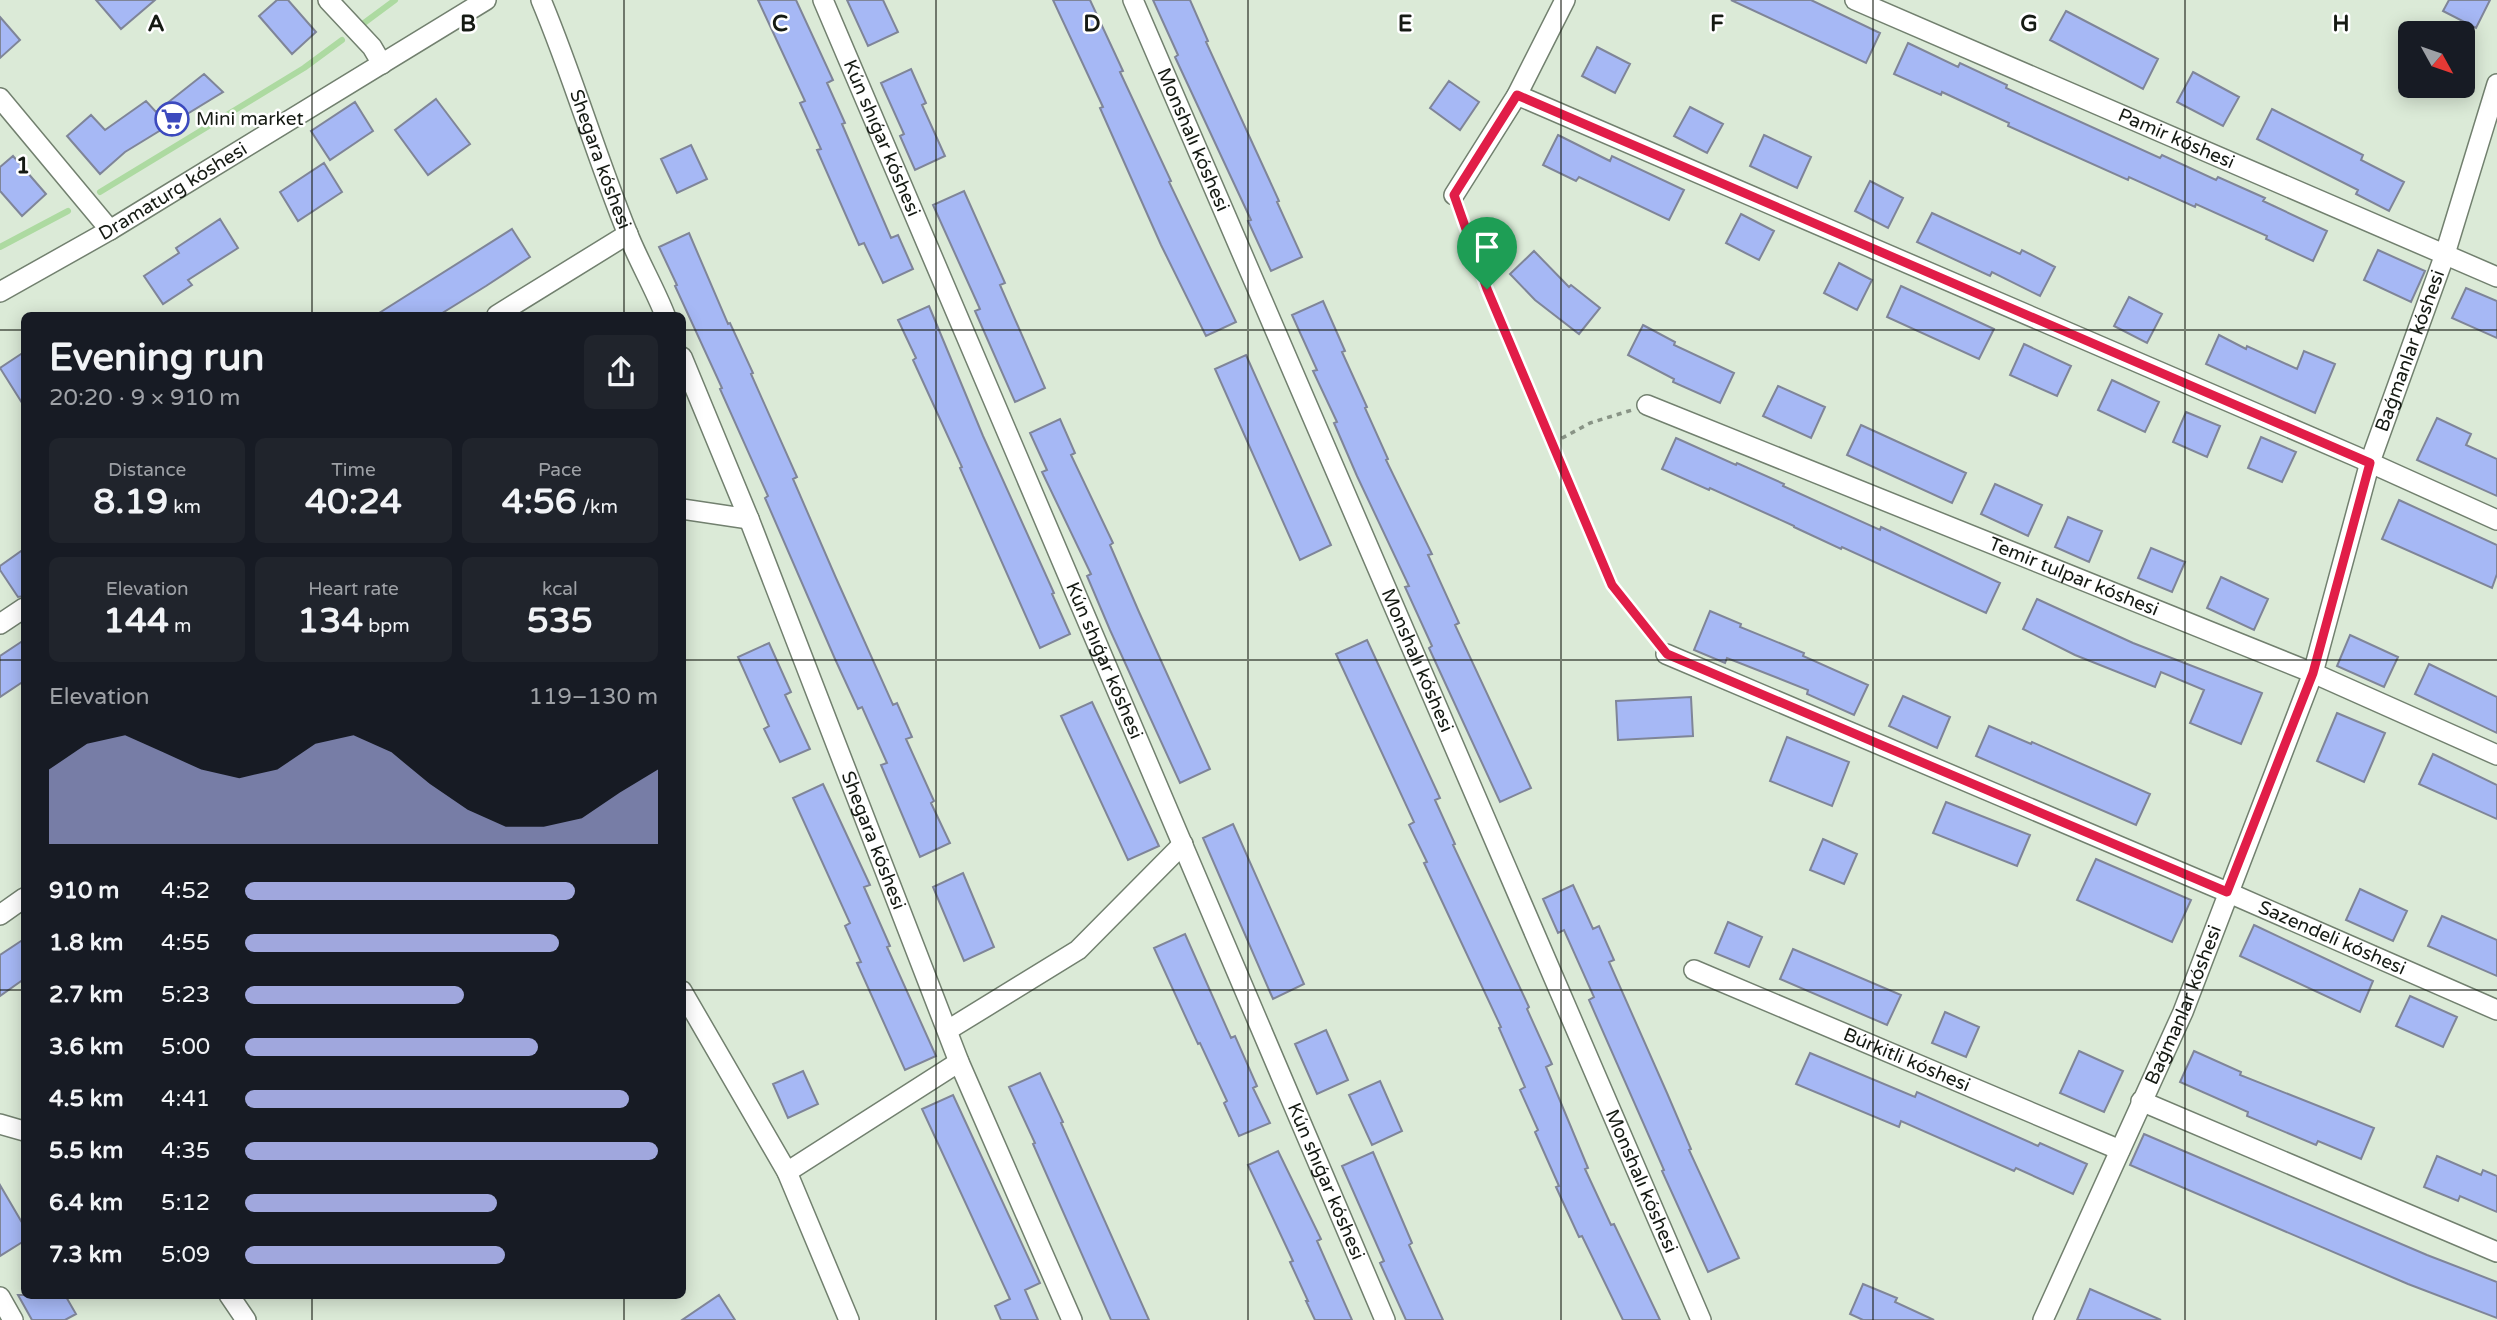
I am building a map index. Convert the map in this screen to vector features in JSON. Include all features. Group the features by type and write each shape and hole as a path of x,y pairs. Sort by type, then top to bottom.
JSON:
{"street":[{"path":"328,0 372,47 382,64"},
{"name":"Dramaturg kóshesi","path":"0,292 110,230 485,0"},
{"name":"Shegara kóshesi","path":"541,0 628,234 665,312"},
{"name":"Kún shıǵar kóshesi","path":"823,0 1385,1320"},
{"name":"Monshalı kóshesi","path":"1133,0 1701,1320"},
{"path":"1454,195 1517,95 1566,0"},
{"name":"Pamir kóshesi","path":"1855,0 2497,277"},
{"name":"Baǵmanlar kóshesi","path":"2043,1320 2183,1012 2313,673 2370,463 2445,254 2497,84"},
{"path":"1517,95 2497,520"},
{"path":"0,97 110,230"},
{"path":"502,312 628,234"},
{"name":"Shegara kóshesi","path":"686,367 749,519 959,1062 1072,1320"},
{"name":"Temir tulpar kóshesi","path":"1647,405 2313,673 2497,755"},
{"path":"686,510 749,519"},
{"path":"0,624 21,610"},
{"name":"Sazendeli kóshesi","path":"1667,654 2497,1010"},
{"path":"948,1030 1078,950 1183,844"},
{"path":"0,915 21,900"},
{"name":"Búrkitli kóshesi","path":"1694,970 2120,1150"},
{"path":"686,998 788,1172 849,1320"},
{"path":"788,1172 959,1062"},
{"path":"2141,1101 2497,1252"},
{"path":"0,1124 21,1130"},
{"path":"0,1297 13,1320"},
{"path":"232,1299 246,1320"}],"path":[{"path":"1454,195 1487,289 1612,585 1667,654"},
{"path":"1552,443 1590,423 1647,405"}],"building":[{"path":"96,0 155,0 121,29"},
{"path":"277,0 288,0 316,32 292,54 259,16"},
{"path":"758,0 796,0 833,80 827,83 845,123 842,124 891,238 898,235 913,269 883,283 864,243 859,245 817,150 821,149 800,103 805,101"},
{"path":"847,0 883,0 898,32 868,46"},
{"path":"1053,0 1090,0 1171,181 1169,182 1236,322 1206,336 1161,245 1100,108 1103,107"},
{"path":"1153,0 1190,0 1208,41 1206,42 1302,257 1271,271 1248,221 1251,220 1175,57 1178,55"},
{"path":"1731,0 1811,0 1880,33 1866,63"},
{"path":"2449,0 2490,0 2476,28 2475,21 2462,21 2443,11"},
{"path":"2066,11 2158,59 2143,89 2050,40"},
{"path":"0,17 20,40 0,58"},
{"path":"1908,43 1958,67 1960,63 2007,85 2006,88 2160,158 2162,155 2216,180 2218,177 2265,198 2263,201 2327,231 2313,261 2266,239 2267,236 2196,204 2195,207 2129,177 2128,180 2008,126 2009,123 1942,92 1941,95 1894,74"},
{"path":"1597,47 1630,64 1615,93 1582,76"},
{"path":"911,69 926,103 922,105 945,156 915,170 900,136 904,134 881,83"},
{"path":"2193,72 2239,97 2223,126 2177,102"},
{"path":"204,74 223,92 125,152 100,174 67,136 91,115 105,130 146,101 156,112"},
{"path":"1449,81 1479,102 1460,130 1430,108"},
{"path":"436,99 470,144 428,175 395,130"},
{"path":"355,102 373,131 330,160 311,131"},
{"path":"1690,107 1723,124 1707,153 1674,136"},
{"path":"2272,109 2363,155 2361,160 2404,182 2389,211 2356,194 2358,190 2257,139"},
{"path":"1558,135 1610,161 1612,156 1684,190 1669,220 1579,177 1576,181 1543,165"},
{"path":"1764,135 1811,157 1797,188 1750,166"},
{"path":"691,145 707,179 677,193 661,159"},
{"path":"13,156 46,194 22,216 0,191 0,167"},
{"path":"324,163 342,192 298,221 280,192"},
{"path":"1870,181 1903,198 1888,228 1855,211"},
{"path":"964,191 1005,283 1000,285 1045,388 1015,402 975,311 980,309 933,205"},
{"path":"1932,213 2020,254 2022,250 2055,267 2040,296 1992,272 1990,276 1917,242"},
{"path":"1741,214 1774,231 1759,260 1726,243"},
{"path":"220,219 238,248 188,280 192,285 163,304 144,276 179,253 176,248"},
{"path":"512,229 530,257 444,312 381,312"},
{"path":"689,233 728,324 730,323 753,373 751,374 797,477 793,479 836,578 893,705 897,703 912,737 906,739 950,843 920,857 881,765 887,763 862,707 858,709 835,659 765,498 768,496 720,389 722,388 659,247"},
{"path":"2378,250 2425,271 2411,302 2364,280"},
{"path":"1534,251 1569,287 1571,285 1600,308 1579,334 1535,300 1510,274"},
{"path":"1839,263 1872,280 1857,310 1824,293"},
{"path":"1901,286 1994,329 1979,359 1887,317"},
{"path":"2466,288 2497,301 2497,338 2452,318"},
{"path":"2129,297 2162,314 2147,343 2114,326"},
{"path":"1323,301 1388,459 1386,460 1432,554 1428,555 1459,623 1455,625 1531,788 1500,802 1429,648 1432,646 1405,587 1409,586 1334,423 1337,422 1313,371 1317,370 1292,315"},
{"path":"929,306 1070,634 1040,648 913,360 916,358 898,320"},
{"path":"1643,325 1675,342 1674,345 1734,373 1720,403 1673,382 1674,379 1628,355"},
{"path":"2219,335 2297,369 2304,351 2335,364 2315,413 2206,364"},
{"path":"2024,344 2071,366 2057,396 2010,375"},
{"path":"21,354 21,401 0,368"},
{"path":"1246,355 1331,545 1300,560 1215,369"},
{"path":"2112,380 2159,402 2145,432 2098,410"},
{"path":"1778,386 1825,407 1811,438 1763,416"},
{"path":"2186,412 2220,426 2207,457 2173,442"},
{"path":"2437,418 2471,434 2466,445 2497,459 2497,496 2417,460"},
{"path":"1060,419 1075,453 1071,455 1113,543 1110,545 1210,769 1180,783 1087,576 1091,574 1042,472 1047,470 1030,433"},
{"path":"1861,425 1966,473 1952,503 1847,455"},
{"path":"2261,437 2296,452 2282,482 2248,468"},
{"path":"1676,438 1784,484 1783,486 1880,530 1881,527 2000,583 1986,613 1710,488 1709,490 1662,469"},
{"path":"1995,484 2042,505 2028,536 1981,514"},
{"path":"2399,500 2497,545 2497,574 2492,588 2382,539"},
{"path":"2068,517 2102,531 2089,562 2055,547"},
{"path":"2151,548 2185,562 2172,592 2138,578"},
{"path":"21,551 21,596 18,597 0,566"},
{"path":"2221,577 2268,599 2254,630 2207,608"},
{"path":"2037,599 2133,643 2262,693 2241,744 2190,723 2204,690 2161,672 2155,687 2075,655 2023,629"},
{"path":"1710,611 1868,685 1854,715 1807,694 1808,690 1727,658 1725,663 1694,650"},
{"path":"2350,635 2398,657 2384,687 2337,666"},
{"path":"1367,640 1440,798 1435,800 1455,844 1453,845 1529,1007 1527,1009 1552,1064 1546,1067 1588,1168 1585,1169 1660,1320 1623,1320 1556,1187 1559,1186 1520,1090 1525,1087 1499,1028 1501,1027 1424,863 1427,862 1409,825 1414,822 1336,654"},
{"path":"21,642 21,683 0,697 0,656"},
{"path":"769,643 791,692 785,695 810,749 780,762 764,729 769,726 738,657"},
{"path":"2429,664 2497,697 2497,733 2415,694"},
{"path":"1903,696 1950,717 1937,748 1889,726"},
{"path":"1691,697 1693,736 1618,740 1616,701"},
{"path":"1092,702 1159,846 1128,860 1061,716"},
{"path":"2337,713 2385,733 2364,782 2317,761"},
{"path":"1989,726 2150,794 2136,825 1976,756"},
{"path":"1787,737 1849,762 1832,806 1770,781"},
{"path":"2433,754 2497,785 2497,819 2419,784"},
{"path":"823,784 870,885 864,887 890,946 887,947 936,1056 905,1070 857,963 861,962 845,926 850,923 793,798"},
{"path":"1946,802 2030,835 2017,866 1933,833"},
{"path":"1233,824 1304,984 1273,999 1203,838"},
{"path":"1823,839 1857,854 1844,884 1810,870"},
{"path":"2096,859 2191,900 2172,942 2077,900"},
{"path":"963,873 994,947 964,961 933,887"},
{"path":"1573,885 1593,929 1599,926 1614,960 1609,962 1691,1149 1689,1150 1739,1258 1708,1272 1589,1000 1594,997 1564,930 1558,933 1543,899"},
{"path":"2360,889 2407,911 2393,941 2346,920"},
{"path":"2442,916 2497,940 2497,976 2428,946"},
{"path":"1728,922 1762,937 1749,967 1715,953"},
{"path":"2254,925 2373,981 2360,1012 2240,956"},
{"path":"1185,934 1231,1038 1235,1036 1257,1086 1253,1088 1270,1123 1239,1136 1224,1103 1227,1101 1154,948"},
{"path":"21,941 21,981 0,996 0,955"},
{"path":"1793,949 1901,995 1887,1025 1780,979"},
{"path":"2410,996 2457,1017 2443,1047 2396,1026"},
{"path":"1945,1012 1979,1027 1966,1057 1932,1043"},
{"path":"1326,1030 1348,1080 1317,1094 1295,1044"},
{"path":"2079,1051 2123,1071 2104,1112 2060,1093"},
{"path":"2194,1051 2241,1072 2240,1075 2374,1128 2361,1159 2318,1141 2316,1145 2247,1116 2248,1112 2180,1082"},
{"path":"1810,1053 1915,1097 1917,1092 2038,1146 2040,1143 2087,1164 2073,1194 1901,1121 1899,1127 1796,1084"},
{"path":"803,1071 818,1104 788,1118 773,1084"},
{"path":"1040,1073 1149,1320 1111,1320 1033,1144 1035,1143 1009,1087"},
{"path":"1380,1081 1402,1131 1372,1145 1349,1095"},
{"path":"953,1095 1040,1283 1025,1290 1038,1320 1001,1320 995,1306 1010,1299 922,1109"},
{"path":"2144,1134 2427,1255 2497,1282 2497,1318 2408,1284 2130,1165"},
{"path":"1278,1151 1321,1239 1317,1241 1352,1320 1315,1320 1306,1301 1290,1262 1293,1261 1248,1165"},
{"path":"1373,1152 1412,1243 1409,1245 1443,1320 1406,1320 1380,1263 1384,1261 1342,1166"},
{"path":"2437,1156 2481,1175 2483,1170 2497,1176 2497,1212 2460,1196 2458,1201 2424,1187"},
{"path":"0,1185 21,1221 21,1243 0,1256"},
{"path":"1863,1284 1897,1298 1895,1302 1934,1320 1863,1320 1850,1314"},
{"path":"2090,1289 2161,1320 2077,1320"},
{"path":"18,1295 21,1295 21,1299 67,1299 76,1314 65,1320 32,1320"},
{"path":"719,1295 735,1320 682,1320"}],"waterway":[{"path":"364,23 395,0"},
{"path":"100,192 304,68 342,40"},
{"path":"0,247 68,211"}],"place":[{"name":"Mini market","path":"172,119"}],"route":[{"path":"1517,95 2370,463 2313,673 2227,892 1667,654 1612,585 1487,289 1454,195 1517,95"}]}
